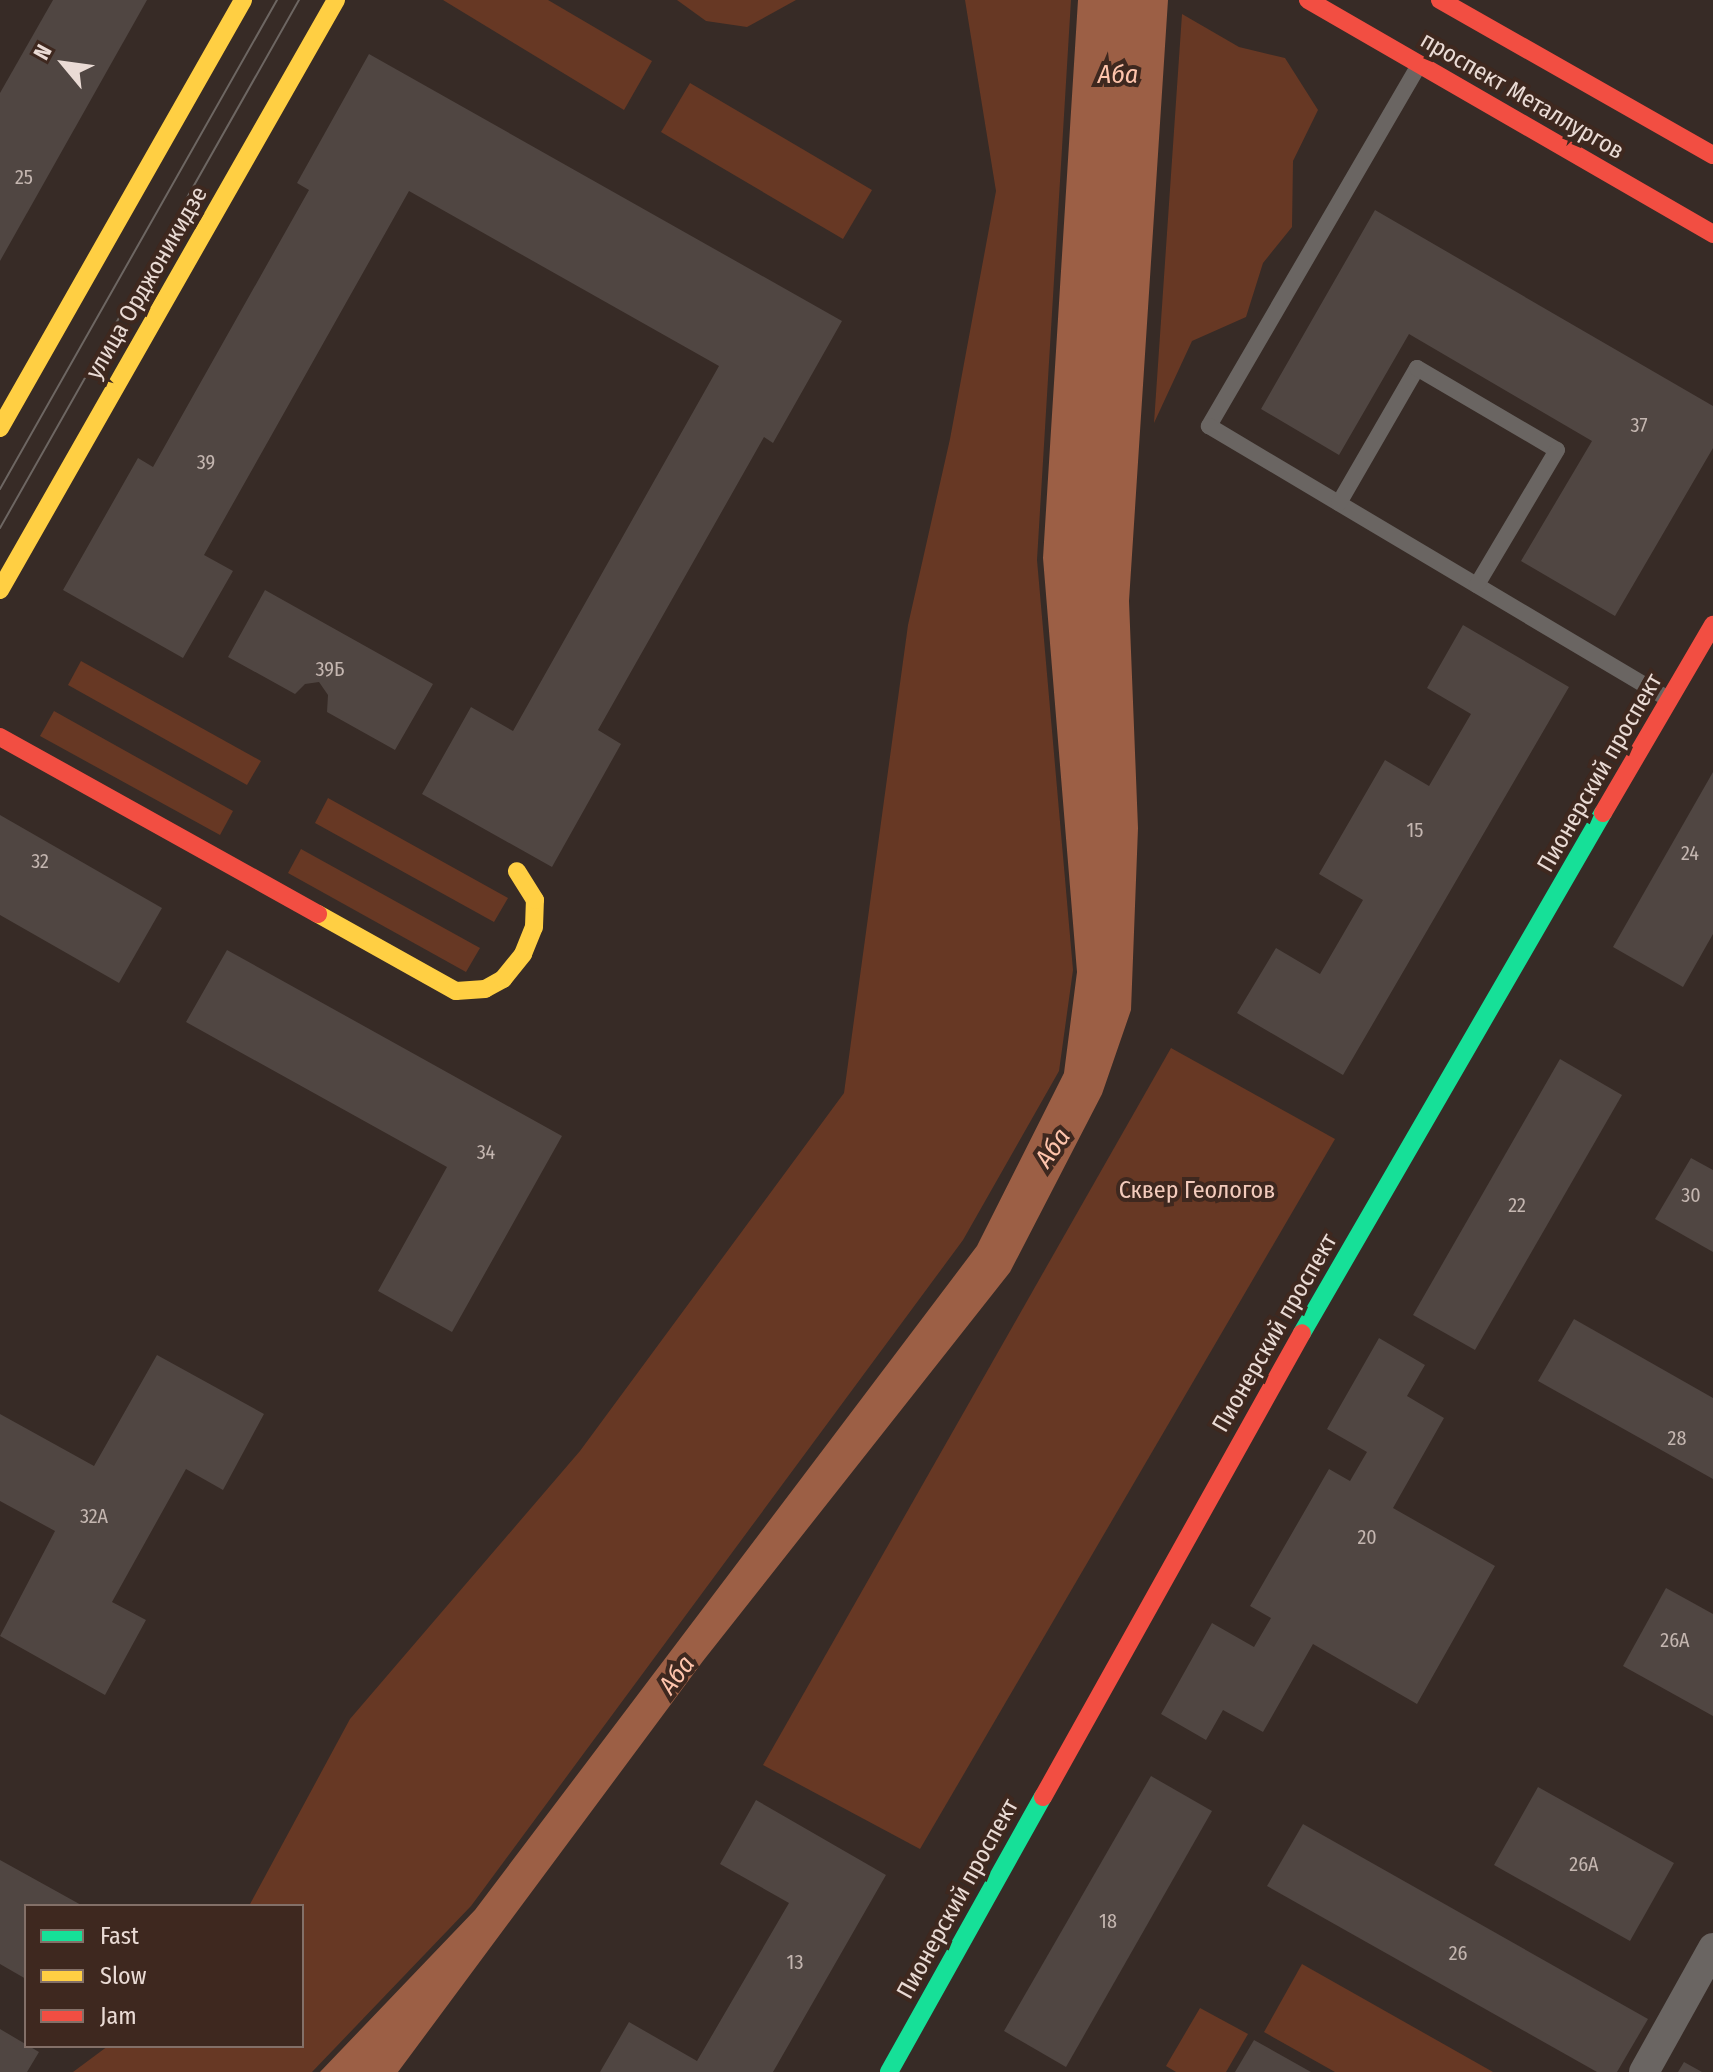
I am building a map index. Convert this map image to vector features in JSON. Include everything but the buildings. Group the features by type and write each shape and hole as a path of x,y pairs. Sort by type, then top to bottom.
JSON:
{"street":[{"path":"0,428 243,0"},
{"name":"улица Орджоникидзе","path":"0,590 336,0"},
{"name":"проспект Металлургов","path":"1308,0 1713,234"},
{"name":"проспект Металлургов","path":"1440,0 1713,155"},
{"name":"Пионерский проспект","path":"889,2072 1326,1290 1713,625"},
{"path":"0,737 456,991 485,989 503,979 530,941 535,900 517,871"},
{"path":"1644,2072 1713,1948"}],"lane":[{"path":"1419,65 1209,426 1670,700"},
{"path":"1339,503 1417,368 1557,450 1477,585"}],"green space":[{"path":"443,0 548,0 652,61 624,110"},
{"path":"677,0 796,0 747,27 706,21"},
{"path":"965,0 1071,0 1037,560 1073,970 1059,1071 963,1240 471,1906 312,2072 73,2072 105,2048 304,2048 304,1904 250,1904 350,1719 580,1451 844,1093 908,625 950,439 996,191"},
{"path":"1182,14 1239,47 1285,58 1318,110 1293,161 1292,227 1263,263 1246,317 1192,341 1154,423"},
{"path":"690,83 872,190 843,239 661,132"},
{"path":"81,661 261,761 247,785 68,685"},
{"path":"54,711 233,811 220,835 40,736"},
{"path":"328,798 508,898 494,922 315,823"},
{"path":"301,849 480,948 466,972 288,873"},
{"name":"Сквер Геологов","path":"1171,1048 1335,1139 920,1849 763,1765"},
{"path":"1302,1964 1493,2072 1335,2072 1264,2032"},
{"path":"1200,2008 1248,2034 1226,2072 1176,2072 1166,2066"}],"water":[{"name":"Аба","path":"1078,0 1168,0 1129,601 1138,828 1131,1010 1102,1094 1010,1272 703,1661 398,2072 320,2072 475,1910 977,1246 1064,1073 1077,972 1043,558"}],"tram line":[{"path":"0,489 277,0"},
{"path":"0,528 299,0"}],"traffic: fast":[{"path":"1302,1333 1603,813"},
{"path":"889,2072 1043,1797"}],"traffic: slow":[{"path":"0,428 243,0"},
{"path":"0,590 336,0"},
{"path":"318,914 456,991 485,989 503,979 523,954 534,927 535,900 517,871"}],"traffic: jam":[{"path":"1308,0 1713,234"},
{"path":"1440,0 1713,155"},
{"path":"1603,813 1713,625"},
{"path":"0,737 318,914"},
{"path":"1043,1797 1302,1333"}]}
